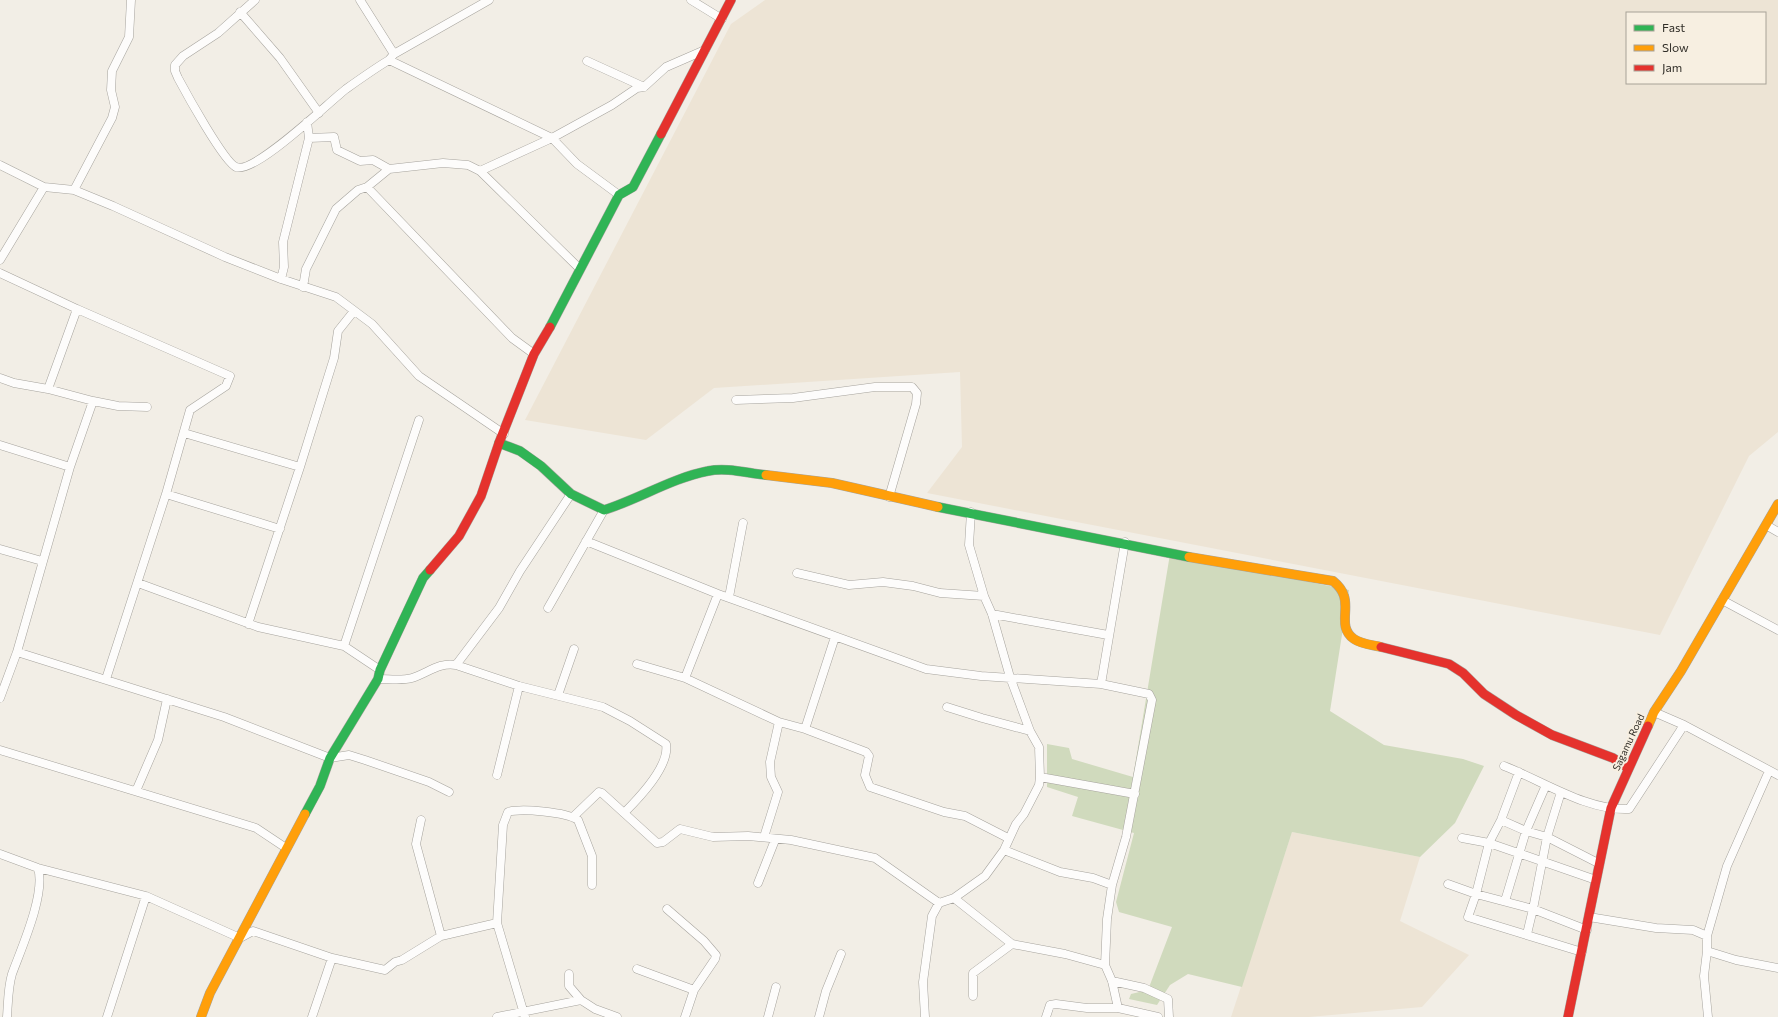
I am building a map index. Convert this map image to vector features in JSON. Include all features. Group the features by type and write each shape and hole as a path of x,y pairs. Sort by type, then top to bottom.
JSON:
{"main road":[{"path":"201,1017 210,993 286,848 302,822 322,781 330,758 379,675 423,578 459,536 481,496 499,443 504,434 534,354 619,195 633,186 731,0"},
{"path":"499,443 520,451 541,466 571,494 604,510 629,502 675,482 708,470 727,470 802,478 832,483 889,497 1125,542 1206,560 1333,582 1341,587 1346,596 1345,627 1349,636 1355,640 1449,664 1463,673 1484,694 1516,715 1552,735 1613,758 1628,768"},
{"name":"Sagamu Road","path":"1568,1017 1587,930 1598,863 1611,808 1654,712 1681,671 1778,504"}],"street":[{"path":"74,190 112,118 115,107 111,90 111,76 116,60 129,37 131,0"},
{"path":"255,0 218,33 183,56 175,64 175,71 178,78 212,136 230,162 235,167 241,168 269,154 345,90 391,57 489,0"},
{"path":"360,0 391,57 552,138 577,164 619,195"},
{"path":"692,0 722,19"},
{"path":"240,12 280,58 319,113"},
{"path":"480,171 552,138 612,106 637,88 644,87 666,67 705,50"},
{"path":"587,61 644,87"},
{"path":"281,279 284,267 283,242 309,138 307,122"},
{"path":"309,138 334,137 337,150 360,161 373,160 389,169"},
{"path":"302,286 306,269 336,209 358,190 367,187 389,169 443,163 468,165 480,171 580,269"},
{"path":"0,165 44,187 74,190 225,257 281,279 336,296 372,324 419,376 504,434"},
{"path":"0,260 44,187"},
{"path":"367,187 512,338 534,354"},
{"path":"0,273 77,309 230,376 226,386 190,410 166,494 106,679"},
{"path":"48,389 77,309"},
{"path":"248,624 280,529 334,358 338,331 354,311"},
{"path":"0,378 14,383 48,389 118,406 147,406"},
{"path":"736,400 793,398 875,386 912,387 917,394 916,404 889,497"},
{"path":"0,698 17,652 70,467 93,401"},
{"path":"344,646 419,420"},
{"path":"184,433 300,467"},
{"path":"0,445 70,467"},
{"path":"166,494 280,529"},
{"path":"456,665 499,608 520,571 571,494"},
{"path":"548,608 604,510"},
{"path":"925,1017 923,982 932,916 940,903 954,898 985,876 1004,850 1008,838 1030,803 1039,785 1040,777 1039,748 1030,731 1010,677 992,614 984,596 969,545 971,512"},
{"path":"729,597 743,523"},
{"path":"1766,525 1778,532"},
{"path":"586,541 718,594 926,669 981,676 1101,684 1149,694 1152,700 1139,763 1135,794 1126,837 1112,885 1107,919 1105,964 1112,981 1118,1008"},
{"path":"1101,684 1108,635 1114,612 1125,542"},
{"path":"0,548 42,561"},
{"path":"797,573 849,585 883,582 913,586 940,593 984,596"},
{"path":"138,583 248,624 344,646 379,675 412,678 430,669 448,664 456,665 520,686 603,708 630,721 666,744 667,751 665,759 644,792 624,813"},
{"path":"685,678 718,594"},
{"path":"1722,600 1778,630"},
{"path":"992,614 1108,635"},
{"path":"805,729 835,637"},
{"path":"558,695 574,649"},
{"path":"17,652 224,717 330,758 349,755 429,782 449,792"},
{"path":"637,664 685,678 779,722 805,729 866,752 868,756 865,775 870,787 944,812 965,816 1008,838"},
{"path":"497,775 520,686"},
{"path":"136,791 158,740 167,699"},
{"path":"947,706 982,718 1030,731"},
{"path":"1654,712 1684,725 1769,771 1778,774"},
{"path":"764,837 778,792 770,777 770,762 779,722"},
{"path":"1504,766 1561,792 1602,807 1626,809 1632,807 1684,725"},
{"path":"0,750 256,828 286,848"},
{"path":"1708,1017 1704,976 1707,936 1727,866 1769,771"},
{"path":"1519,772 1501,820 1489,843 1476,894 1468,918 1527,934 1582,952"},
{"path":"1040,777 1135,794"},
{"path":"1505,901 1526,831 1546,785"},
{"path":"573,817 599,792 604,794 657,842 660,843 680,829 717,838 748,836 798,842 875,858 940,903"},
{"path":"1527,934 1534,909 1547,837 1561,792"},
{"path":"524,1014 497,923 502,824 508,812 516,810 573,817 578,820 592,856 592,885"},
{"path":"421,820 416,844 441,936"},
{"path":"1501,820 1526,831 1547,837 1598,863"},
{"path":"1462,838 1489,843 1543,863 1596,880"},
{"path":"758,883 775,840"},
{"path":"1004,850 1060,872 1093,878 1112,885"},
{"path":"0,854 38,868 146,896 240,938 253,931 332,958 385,970 441,936 497,923"},
{"path":"7,1017 12,976 33,917 40,876 38,868"},
{"path":"1448,884 1476,894 1534,909 1587,930"},
{"path":"107,1017 146,896"},
{"path":"954,898 1012,944 1065,954 1105,964"},
{"path":"667,909 704,942 716,955 715,960 694,990 685,1017"},
{"path":"1589,917 1656,928 1694,930 1707,936"},
{"path":"973,996 973,973 1012,944"},
{"path":"1707,951 1736,960 1778,968"},
{"path":"819,1017 826,991 841,954"},
{"path":"312,1017 332,958"},
{"path":"637,969 694,990"},
{"path":"570,974 570,986 581,1000 595,1009 617,1017"},
{"path":"1112,981 1144,988 1168,999 1170,1017"},
{"path":"768,1017 776,987"},
{"path":"497,1017 524,1014 581,1000"},
{"path":"1046,1017 1050,1005 1056,1004 1087,1008 1118,1008 1158,1017"}],"shaded area":[{"path":"765,0 1778,0 1778,432 1749,456 1660,635 927,493 962,447 960,372 714,388 646,440 525,420 731,24"},
{"path":"1292,832 1420,857 1400,921 1469,955 1422,1007 1309,1017 1231,1017"}],"green space":[{"path":"1170,554 1349,590 1330,711 1384,745 1463,759 1484,766 1455,823 1420,857 1292,832 1242,987 1188,974 1170,985 1157,1005 1129,999 1131,994 1148,990 1172,927 1119,912 1116,902 1134,833 1072,816 1078,797 1047,787 1047,744 1069,748 1072,759 1133,777"}],"traffic: fast":[{"path":"550,327 619,195 633,187 661,134"},
{"path":"499,443 520,451 541,466 571,494 604,510 681,478 708,471 729,470 766,475"},
{"path":"938,507 1189,557"},
{"path":"305,814 320,786 330,758 378,679 380,670 423,578 430,570"}],"traffic: slow":[{"path":"766,475 832,483 938,507"},
{"path":"1648,726 1654,712 1681,671 1778,504"},
{"path":"1189,557 1333,581 1340,587 1344,596 1345,624 1349,635 1360,642 1381,647"},
{"path":"201,1017 210,993 305,814"}],"traffic: jam":[{"path":"661,134 731,0"},
{"path":"430,570 459,536 481,496 499,443 534,354 550,327"},
{"path":"1381,647 1449,664 1463,673 1484,694 1516,715 1552,735 1613,758 1628,768"},
{"path":"1568,1017 1611,808 1648,726"}]}
